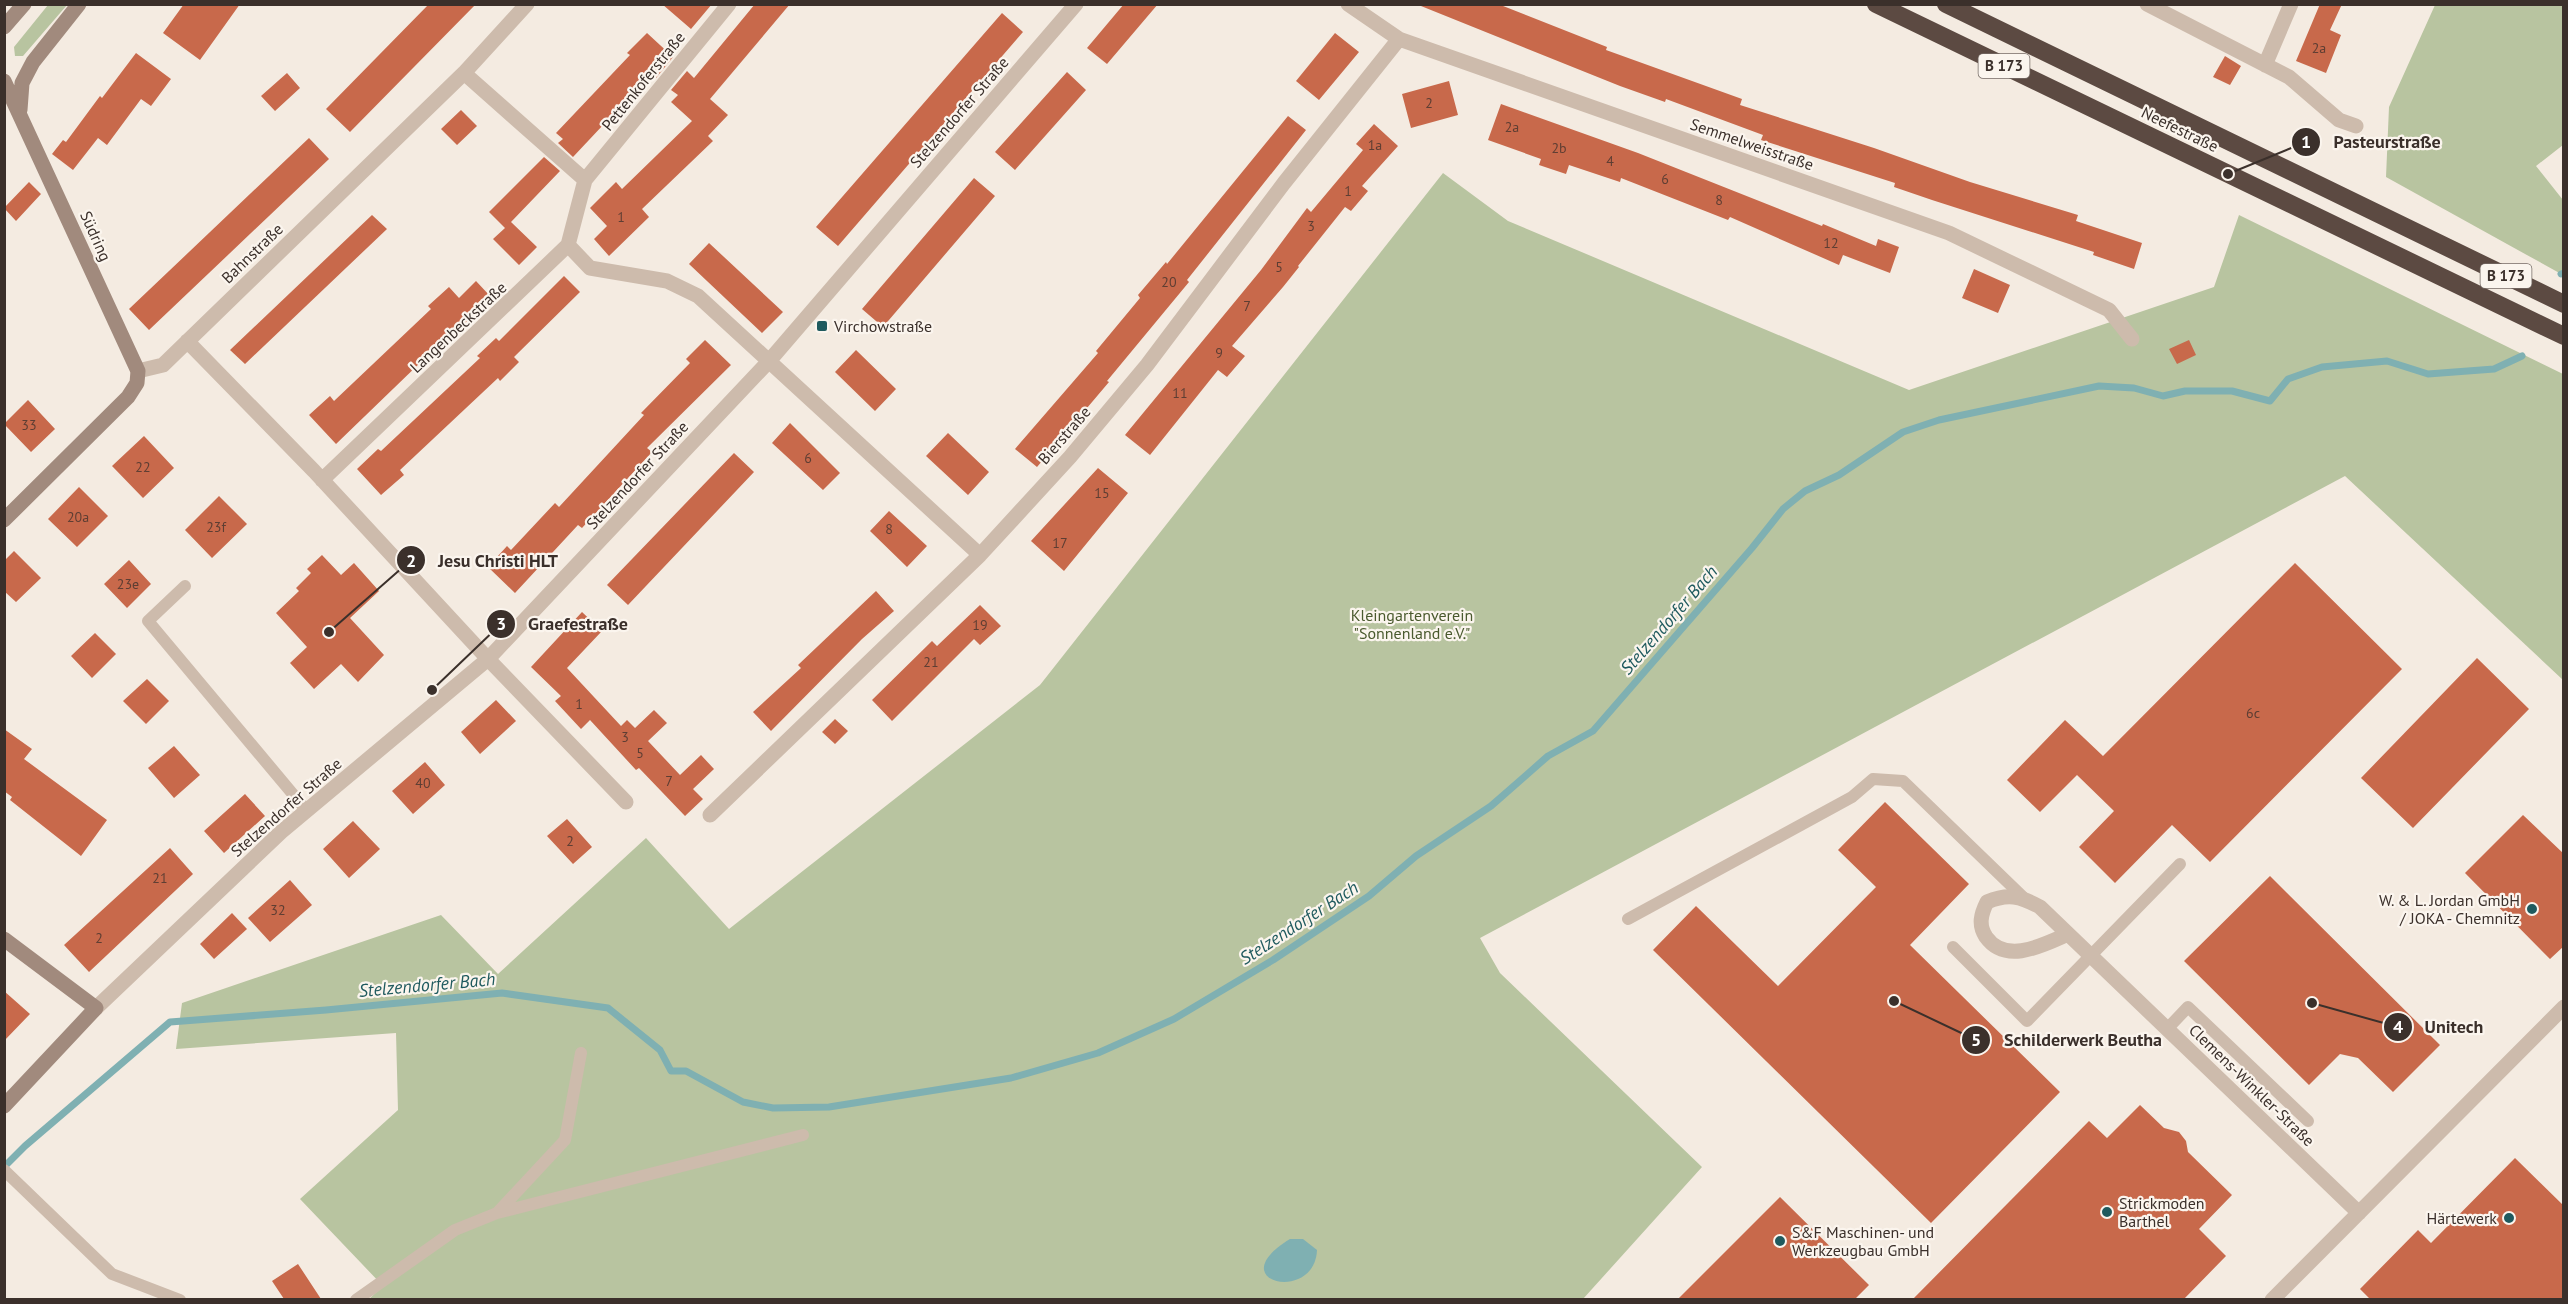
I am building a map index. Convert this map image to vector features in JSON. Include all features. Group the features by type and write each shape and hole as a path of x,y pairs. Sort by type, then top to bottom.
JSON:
{"highway":[{"name":"Neefestraße","path":"1876,4 2564,336"},
{"name":"Neefestraße","path":"1946,4 2564,304"}],"street":[{"path":"4,27 24,4"},
{"name":"Südring","path":"20,116 22,82 33,62 79,4"},
{"name":"Bahnstraße","path":"138,371 163,365 464,73 526,4"},
{"name":"Pettenkoferstraße","path":"585,180 729,4"},
{"name":"Stelzendorfer Straße","path":"4,1106 96,1008 281,832 488,659 770,360 1076,4"},
{"name":"Semmelweisstraße","path":"1348,4 1399,39 1949,233 2109,310 2132,339"},
{"path":"2147,4 2289,78 2339,120 2356,126"},
{"path":"2265,65 2291,4"},
{"name":"Bierstraße","path":"710,815 980,555 1070,457 1147,365 1284,183 1399,39"},
{"path":"464,73 585,180 568,245 590,268 667,281 698,296 980,555"},
{"name":"Südring","path":"4,79 138,371"},
{"name":"Langenbeckstraße","path":"322,480 568,245"},
{"path":"187,341 322,480 488,659 626,802"},
{"path":"4,520 128,397 137,382 138,371"},
{"path":"2024,898 2009,894 1987,902 1981,913 1981,929 1992,945 2012,952 2036,948 2068,934"},
{"name":"Clemens-Winkler-Straße","path":"2024,898 2040,907 2359,1213"},
{"path":"4,939 96,1008"},
{"path":"2272,1299 2564,1006"}],"lane":[{"path":"4,79 22,82"},
{"path":"185,586 148,621 307,811"},
{"path":"1628,919 1852,797 1873,779 1903,781 2024,898"},
{"path":"1953,947 2027,1021 2180,864"},
{"path":"2168,1029 2188,1007 2308,1121"},
{"path":"497,1213 566,1140 581,1053"},
{"path":"356,1299 455,1230 497,1213 803,1135"},
{"path":"4,1170 112,1274 180,1299"}],"green space":[{"path":"48,5 67,5 23,56 15,56 14,47"},
{"path":"2435,5 2563,5 2563,145 2536,166 2563,200 2563,275 2386,177 2389,107"},
{"name":"Kleingartenverein \"Sonnenland e.V.\"","path":"1443,173 1508,221 1909,390 2214,287 2239,215 2563,374 2563,680 2345,476 1480,938 1500,973 1702,1167 1583,1299 369,1299 383,1286 300,1199 398,1110 396,1033 176,1049 182,1003 441,915 498,974 646,838 729,929 1040,685"}],"water":[{"path":"1290,1239 1303,1239 1317,1250 1312,1267 1302,1277 1289,1282 1276,1281 1267,1276 1264,1266 1271,1254"}],"building":[{"path":"184,4 240,4 200,60 163,33"},
{"path":"429,4 476,4 350,132 326,109"},
{"path":"662,4 712,4 691,29"},
{"path":"755,4 790,4 710,99 728,115 708,136 713,141 642,209 649,217 609,256 594,239 607,226 590,208 616,182 622,189 692,121 671,102 678,95 671,90 687,71 694,78"},
{"path":"1124,4 1158,4 1107,64 1087,48"},
{"path":"1416,4 1498,4 1607,47 1606,50 1742,99 1740,105 1970,182 2078,215 2076,221 2142,243 2134,269 2093,255 2094,252 1894,187 1895,183 1761,140 1763,135 1666,99 1665,102 1620,86"},
{"path":"2320,4 2342,4 2330,30 2341,35 2326,73 2296,61"},
{"path":"1002,13 1023,32 838,246 816,227"},
{"path":"647,33 673,57 656,78 651,74 573,157 558,143 563,139 556,133 630,55 627,53"},
{"path":"1335,33 1359,52 1319,100 1296,81"},
{"path":"136,53 171,79 151,106 141,99 107,145 98,138 73,170 52,154 63,140 66,142"},
{"path":"2225,56 2241,66 2230,85 2213,77"},
{"path":"1067,72 1086,90 1015,170 995,152"},
{"path":"287,73 300,88 275,111 261,96"},
{"path":"1449,81 1458,115 1411,128 1402,94"},
{"path":"1501,104 1638,153 1876,246 1878,239 1899,247 1890,273 1843,255 1839,265 1730,217 1728,220 1621,178 1620,182 1569,165 1566,174 1539,165 1541,159 1488,140"},
{"path":"461,110 477,126 457,145 441,129"},
{"path":"1288,116 1306,130 1187,280 1189,282 1037,467 1015,449 1098,353 1096,351 1140,298 1138,295 1166,262 1167,264"},
{"path":"1374,124 1398,146 1362,186 1368,191 1351,211 1345,207 1283,287 1232,346 1245,356 1227,377 1218,370 1150,455 1125,435 1261,270 1307,208 1311,212 1363,150 1356,144"},
{"path":"309,138 329,159 149,330 129,309"},
{"path":"544,157 560,171 511,222 537,247 519,265 493,239 505,228 489,212"},
{"path":"974,178 995,196 883,327 862,309"},
{"path":"29,182 41,194 16,221 4,208"},
{"path":"372,215 387,229 245,364 230,350"},
{"path":"709,243 783,312 762,333 689,264"},
{"path":"1974,269 2010,285 1998,313 1962,298"},
{"path":"564,276 580,292 514,357 519,362 500,381 498,378 400,470 404,475 381,495 357,469 378,449 381,451 480,358 477,356 496,338 499,341"},
{"path":"476,281 490,296 472,312 474,314 454,334 452,332 336,444 309,415 330,396 334,401 431,309 428,306 449,287 459,298"},
{"path":"705,340 731,365 647,448 652,452 582,528 578,525 515,593 488,567 507,546 511,550 555,503 559,507 644,415 641,413 690,363 686,359"},
{"path":"2189,340 2196,355 2177,364 2169,349"},
{"path":"856,350 896,389 875,411 835,372"},
{"path":"28,400 55,429 31,452 4,424"},
{"path":"790,423 840,473 823,490 772,443"},
{"path":"948,433 989,472 968,495 926,456"},
{"path":"144,436 174,468 143,498 112,466"},
{"path":"734,453 754,472 628,605 607,585"},
{"path":"1098,468 1128,493 1064,571 1031,541"},
{"path":"79,487 108,516 77,547 48,519"},
{"path":"219,496 247,524 212,558 185,530"},
{"path":"889,511 927,546 907,567 870,531"},
{"path":"14,551 41,578 16,602 4,591 4,561"},
{"path":"322,555 341,575 354,563 379,591 350,618 384,655 358,682 341,664 314,689 290,663 307,647 276,613 299,591 296,588 311,573 307,569"},
{"path":"129,560 151,584 127,608 104,584"},
{"path":"2295,563 2402,669 2210,862 2172,825 2115,883 2079,847 2114,811 2077,775 2040,812 2007,780 2065,720 2103,756"},
{"path":"876,591 894,611 862,639 771,731 753,712 801,668 798,665"},
{"path":"980,605 1001,626 980,645 974,639 892,721 872,700 932,641 937,646"},
{"path":"582,612 602,631 567,668 621,726 627,720 635,728 654,710 667,723 648,741 680,775 701,755 714,769 693,789 703,799 685,816 639,768 636,770 590,720 581,729 555,701 561,696 531,667"},
{"path":"95,633 116,654 92,678 71,656"},
{"path":"2477,658 2529,709 2413,828 2361,778"},
{"path":"147,679 169,701 146,724 123,701"},
{"path":"496,700 516,721 480,754 461,732"},
{"path":"835,719 848,731 835,744 822,732"},
{"path":"4,729 32,749 24,759 107,820 81,856 10,800 12,797 4,791"},
{"path":"174,746 200,775 174,798 148,768"},
{"path":"425,762 445,785 413,814 392,791"},
{"path":"245,794 265,816 224,853 204,831"},
{"path":"1885,802 1969,884 1910,945 2060,1092 1931,1223 1653,950 1696,906 1778,986 1876,887 1838,850"},
{"name":"W. & L. Jordan GmbH / JOKA - Chemnitz","path":"2523,815 2564,854 2564,946 2550,959 2465,873"},
{"path":"567,819 592,847 573,864 547,836"},
{"path":"353,821 380,849 349,878 323,849"},
{"path":"170,848 193,874 89,972 64,945"},
{"path":"2270,876 2440,1045 2393,1092 2358,1058 2340,1054 2309,1085 2184,961"},
{"path":"290,880 312,905 270,942 248,918"},
{"path":"232,913 247,929 214,959 200,944"},
{"path":"4,991 30,1014 4,1041"},
{"name":"Strickmoden Barthel","path":"2140,1105 2164,1128 2179,1132 2186,1141 2188,1152 2232,1195 2199,1229 2226,1256 2184,1299 1913,1299 2089,1121 2107,1138"},
{"name":"Härtewerk","path":"2515,1158 2564,1206 2564,1299 2370,1299 2360,1289 2418,1230 2431,1243"},
{"name":"S&F Maschinen- und Werkzeugbau GmbH","path":"1780,1197 1869,1285 1855,1299 1678,1299"},
{"path":"298,1264 321,1299 284,1299 272,1281"}],"waterway":[{"name":"Stelzendorfer Bach","path":"4,1167 25,1146 170,1022 502,993 608,1008 660,1050 671,1071 686,1071 743,1102 773,1108 829,1107 1011,1078 1098,1053 1174,1019 1273,960 1369,896 1416,856 1491,806 1548,756 1593,731 1752,548 1783,509 1805,491 1839,475 1903,432 1939,420 2099,386 2134,388 2163,396 2185,391 2232,391 2270,401 2288,379 2322,367 2387,361 2428,374 2494,369 2522,356"}],"place":[{"name":"Pasteurstraße","path":"2228,174"},
{"name":"Virchowstraße","path":"822,326"},
{"name":"Jesu Christi HLT","path":"329,632"},
{"name":"Graefestraße","path":"432,690"},
{"name":"W. & L. Jordan GmbH / JOKA - Chemnitz","path":"2532,909"},
{"name":"Schilderwerk Beutha","path":"1894,1001"},
{"name":"Unitech","path":"2312,1003"},
{"name":"Strickmoden Barthel","path":"2107,1212"},
{"name":"Härtewerk","path":"2509,1218"},
{"name":"S&F Maschinen- und Werkzeugbau GmbH","path":"1780,1241"}]}
